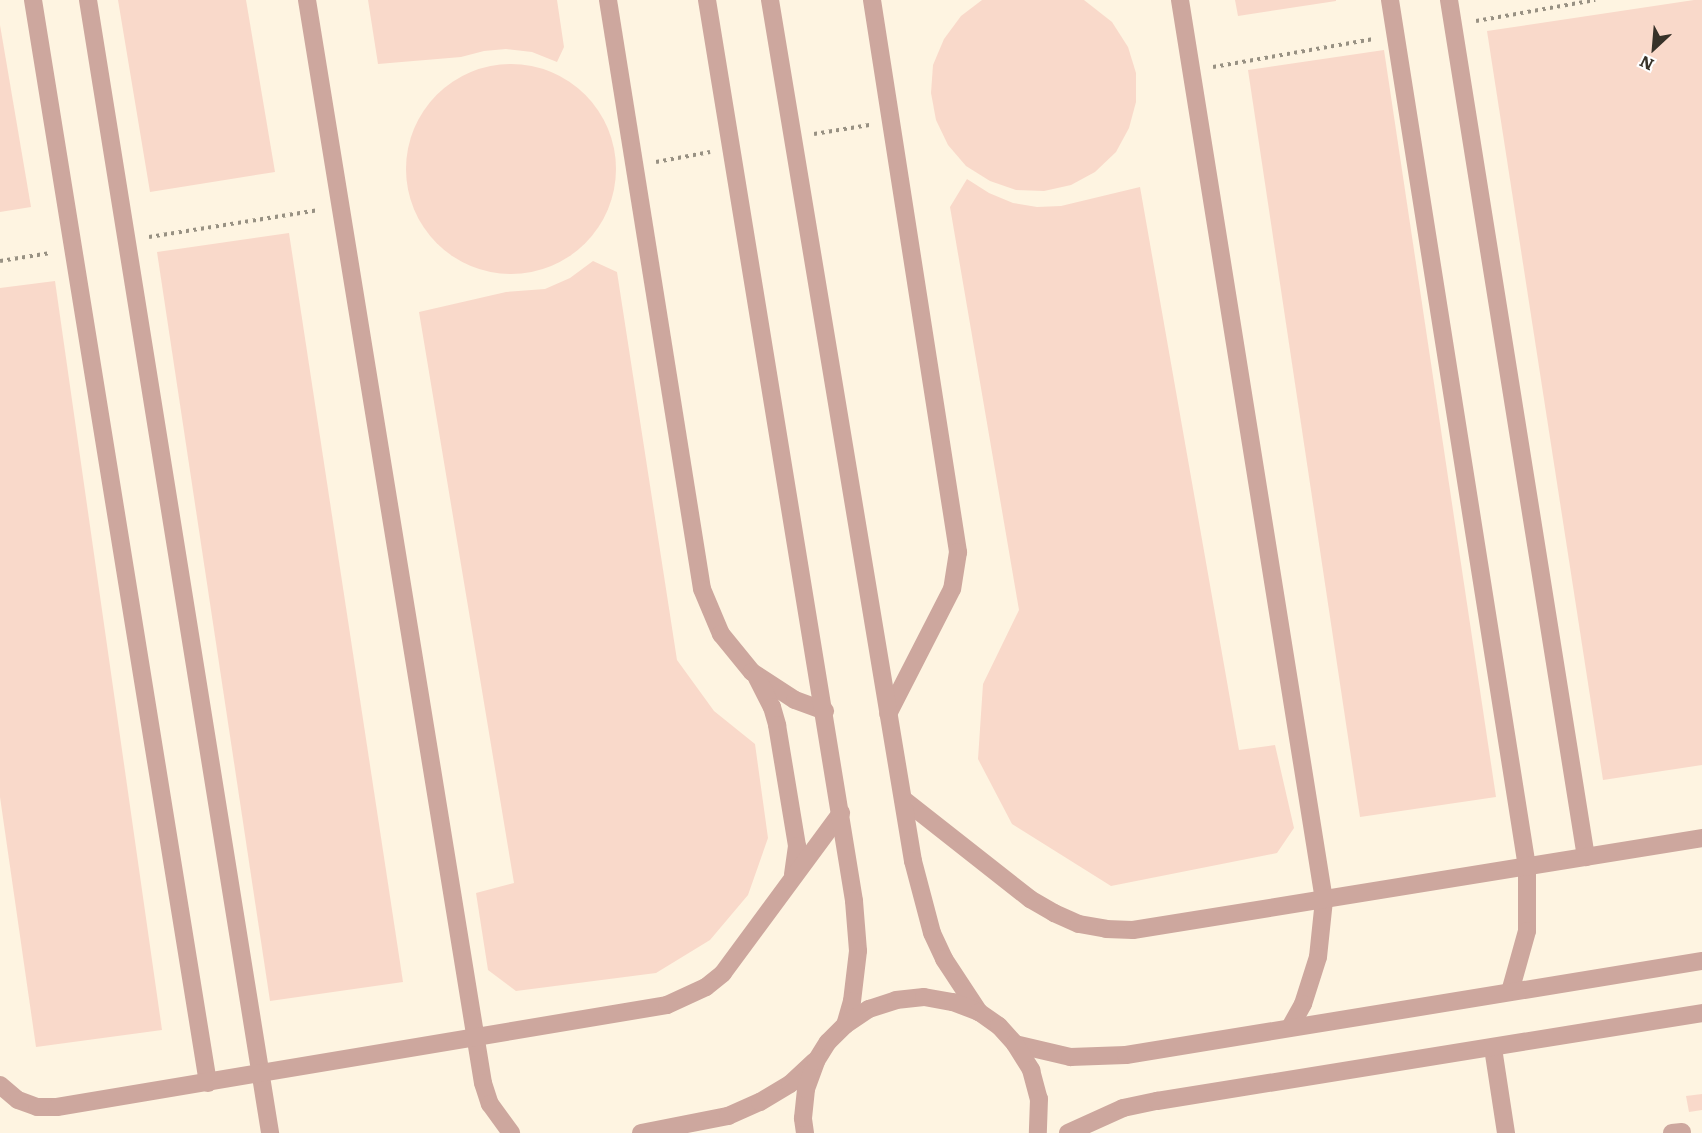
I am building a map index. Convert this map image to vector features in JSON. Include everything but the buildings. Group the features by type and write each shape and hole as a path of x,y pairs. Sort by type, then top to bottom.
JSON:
{"street":[{"path":"33,0 208,1083"},
{"path":"88,0 270,1133"},
{"path":"308,0 483,1083 490,1104 511,1133"},
{"path":"608,0 702,589 721,634 752,672 772,707 794,821 796,860 788,885"},
{"path":"707,0 825,711 856,918 858,951 856,976 845,1025"},
{"path":"770,0 913,861 932,933 944,959 979,1012"},
{"path":"872,0 958,552 954,580 944,607 888,714"},
{"path":"1180,0 1324,900 1318,957 1306,996 1291,1026"},
{"path":"1390,0 1527,867 1527,931 1510,992"},
{"path":"1449,0 1586,857"},
{"path":"752,672 795,700 825,711"},
{"path":"903,799 1030,899 1054,914 1079,924 1106,929 1133,930 1702,838"},
{"path":"0,1084 18,1100 37,1107 57,1107 667,1005 687,998 723,973 841,813"},
{"path":"1015,1044 1070,1057 1098,1058 1702,961"},
{"path":"805,1133 803,1118 806,1089 816,1061 828,1042 845,1025 869,1009 896,1000 924,997 953,1002 979,1012 999,1026 1015,1044 1031,1070 1039,1099 1038,1133"},
{"path":"1068,1133 1123,1108 1157,1101 1702,1013"},
{"path":"1493,1048 1506,1133"},
{"path":"641,1133 728,1116 760,1102 790,1084 816,1061"}],"path":[{"path":"793,138 891,121"},
{"path":"634,165 732,149"},
{"path":"127,241 341,206"},
{"path":"0,261 73,250"}]}
